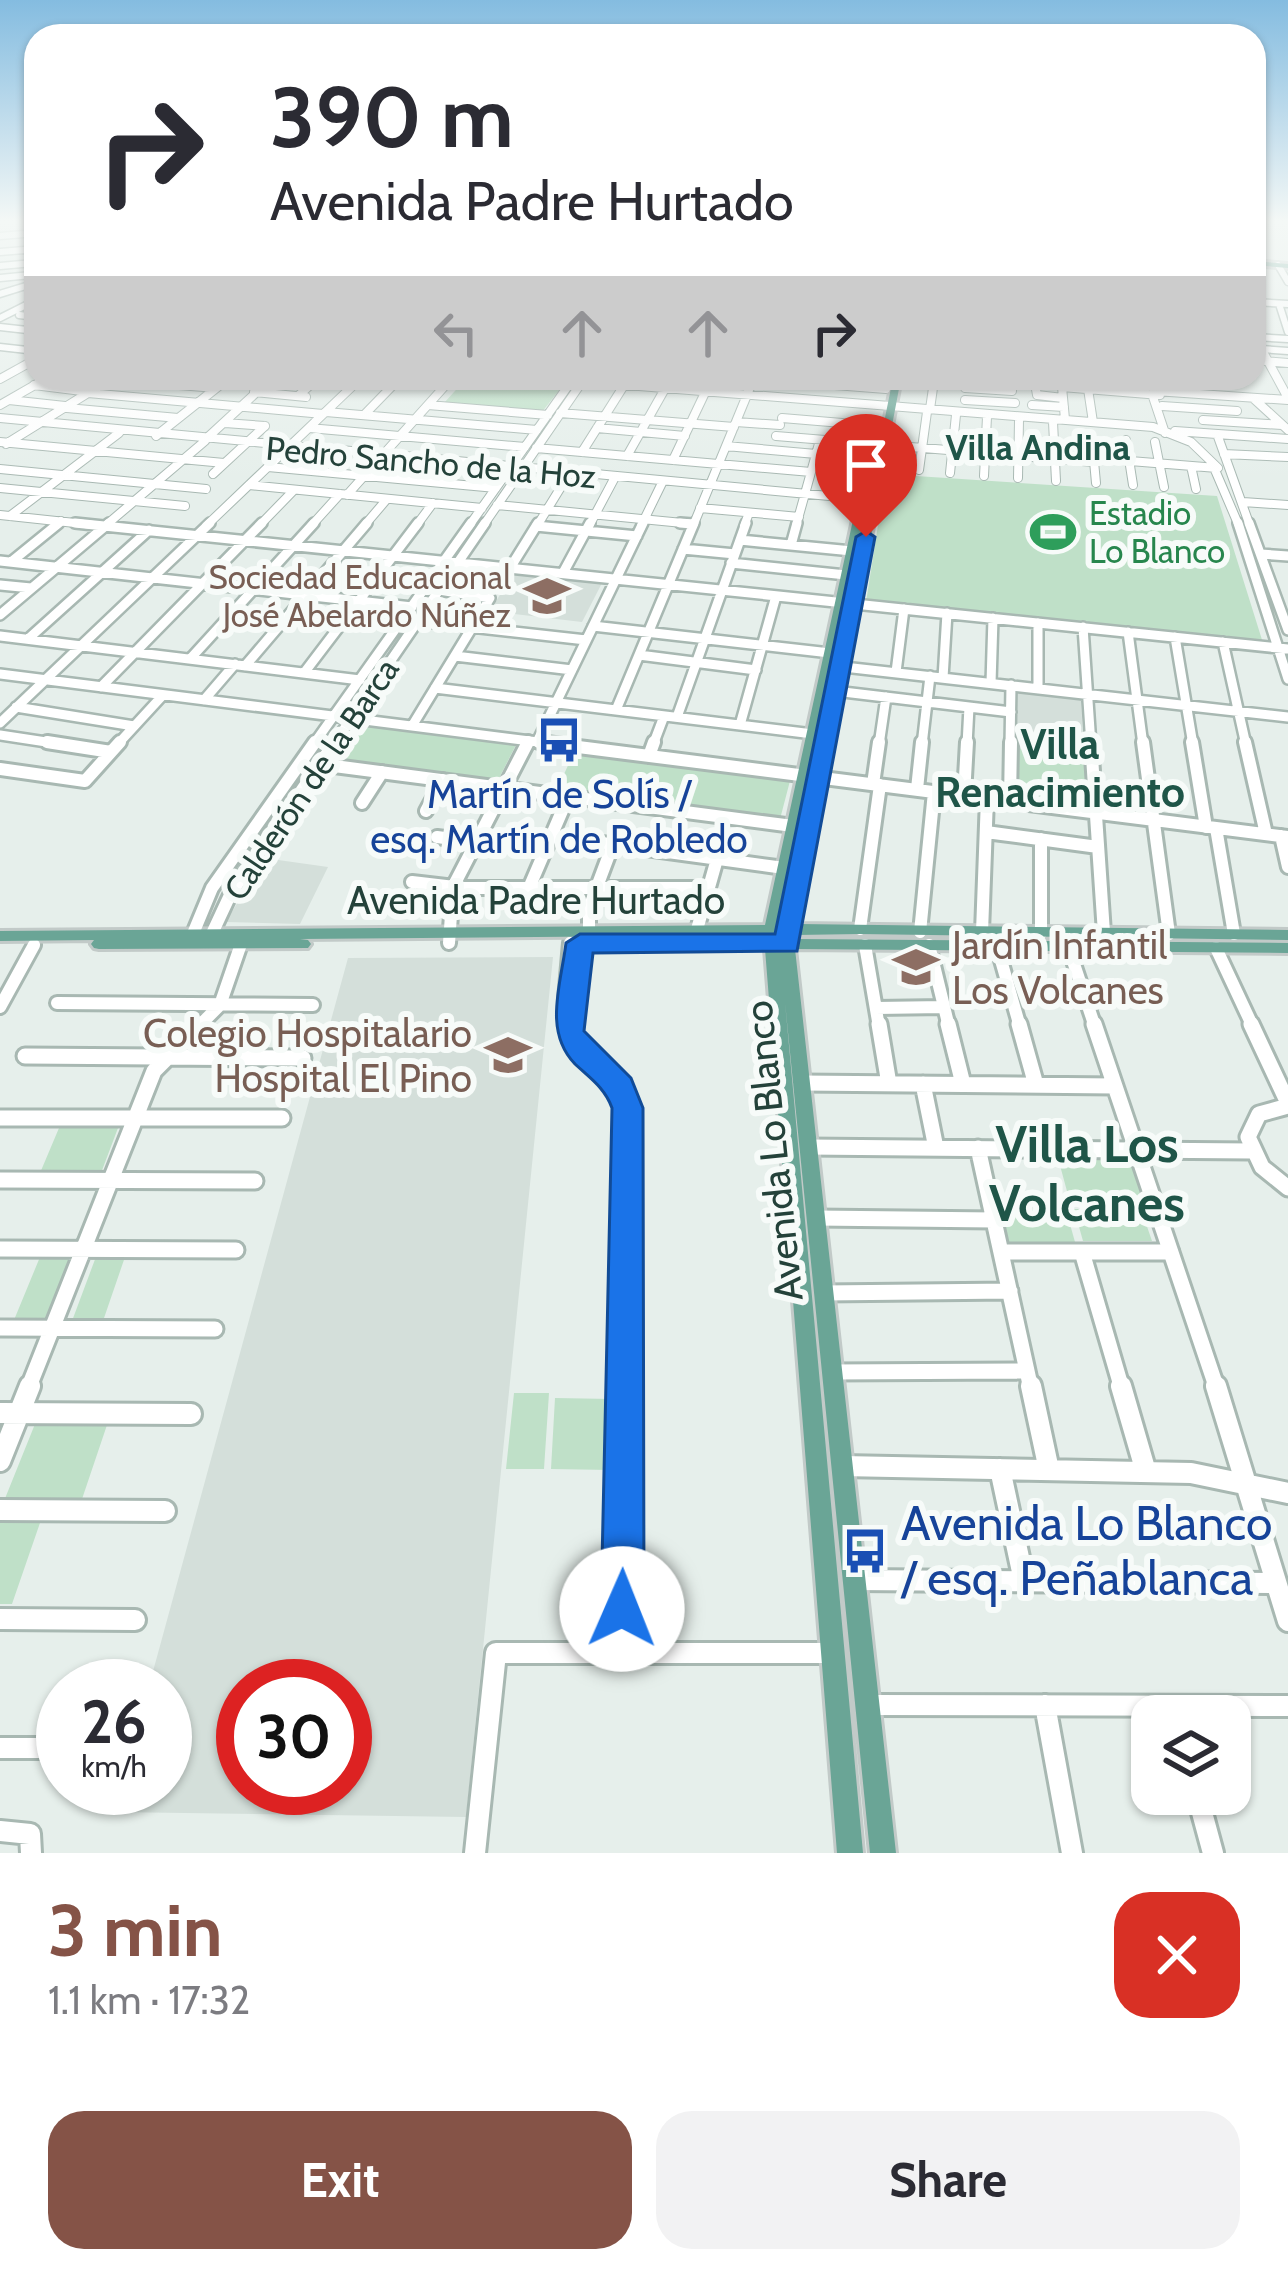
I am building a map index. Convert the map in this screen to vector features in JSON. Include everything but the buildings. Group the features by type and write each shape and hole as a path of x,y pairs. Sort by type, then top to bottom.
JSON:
{"main road":[{"name":"Avenida Lo Blanco","path":"883,1853 801,1083 779,937 811,776 813,734 846,603 889,390"},
{"name":"Avenida Lo Blanco","path":"846,603 846,575 886,407"},
{"name":"Avenida Lo Blanco","path":"832,661 835,692 793,826 784,868 779,937 850,1853"},
{"name":"Avenida Padre Hurtado","path":"924,939 982,932 1288,935"},
{"name":"Avenida Padre Hurtado","path":"580,940 696,933 779,937"},
{"name":"Avenida Padre Hurtado","path":"0,940 863,937 997,946 1288,949"},
{"name":"Avenida Padre Hurtado","path":"0,940 34,945 201,938 241,944 448,939"}],"street":[{"path":"0,325 24,312"},
{"path":"19,315 24,316"},
{"path":"1210,390 1288,399 1266,359"},
{"path":"1268,362 1288,363"},
{"path":"1266,375 1276,375"},
{"path":"70,390 537,430"},
{"path":"3,444 94,390"},
{"path":"135,398 146,390"},
{"path":"156,435 213,390"},
{"path":"212,474 269,426 221,420 257,390"},
{"path":"254,392 302,396 307,390"},
{"path":"0,723 348,390"},
{"path":"364,415 388,390"},
{"path":"190,659 441,390"},
{"name":"Calderón de la Barca","path":"201,938 497,505 525,447 569,390"},
{"name":"Calderón de la Barca","path":"201,938 217,881 496,488 536,448 572,390"},
{"path":"582,452 621,390"},
{"path":"627,456 664,390 1213,434 1285,433"},
{"path":"673,460 706,390"},
{"path":"616,710 749,390"},
{"path":"771,449 792,390"},
{"path":"919,470 933,390"},
{"path":"950,473 965,390"},
{"path":"1006,390 1012,391"},
{"path":"1035,390 1064,402"},
{"path":"1065,390 1070,420"},
{"path":"1092,390 1093,422"},
{"path":"1098,390 1156,394 1178,390"},
{"path":"1155,390 1164,430 1218,468 1282,648 1288,679"},
{"path":"1199,390 1203,420 1244,502 1288,630"},
{"path":"1117,393 1119,426"},
{"path":"1156,394 1164,430"},
{"path":"1223,395 1248,423"},
{"path":"1224,454 1288,455 1285,433 1252,398"},
{"path":"965,400 1015,404"},
{"path":"1032,405 1064,402"},
{"path":"4,403 178,418"},
{"path":"428,405 548,415"},
{"path":"1162,406 1237,411"},
{"path":"560,413 691,423 878,426"},
{"path":"960,413 1070,420"},
{"path":"984,476 986,417"},
{"name":"Pedro Sancho de la Hoz","path":"0,420 709,486"},
{"path":"1018,478 1019,420"},
{"path":"1203,420 1248,423 1285,433"},
{"path":"413,457 443,422"},
{"path":"1053,422 1056,481"},
{"path":"2,611 225,423"},
{"name":"Pedro Sancho de la Hoz","path":"38,424 156,435"},
{"path":"309,428 525,447"},
{"path":"597,428 685,436"},
{"path":"3,518 119,434"},
{"path":"776,436 1094,462"},
{"path":"791,545 820,440"},
{"path":"1126,440 1133,485"},
{"path":"1155,442 1164,487"},
{"path":"3,444 224,463"},
{"path":"726,446 816,454"},
{"path":"35,458 51,447"},
{"path":"536,448 718,464 868,470"},
{"path":"1093,449 1096,483"},
{"path":"586,473 599,454"},
{"path":"129,466 144,455"},
{"name":"Pedro Sancho de la Hoz","path":"382,456 867,499"},
{"path":"1130,461 1218,468"},
{"path":"1191,466 1196,489"},
{"path":"268,467 496,488"},
{"path":"0,469 206,489"},
{"path":"510,568 569,475"},
{"path":"563,573 614,478"},
{"path":"204,700 305,595 394,479"},
{"path":"448,939 453,887 504,788 556,703 662,483"},
{"path":"249,485 482,508"},
{"path":"0,488 185,506"},
{"path":"101,687 295,490"},
{"path":"1244,502 1288,505"},
{"path":"304,673 433,503"},
{"path":"497,505 693,524"},
{"path":"700,508 799,518"},
{"path":"650,756 697,662 749,513"},
{"path":"3,518 1282,648"},
{"path":"5,562 62,521"},
{"path":"536,526 637,536"},
{"path":"28,639 148,530"},
{"path":"740,540 851,551"},
{"path":"683,549 846,575"},
{"path":"1261,554 1288,556"},
{"path":"5,562 412,607"},
{"path":"0,585 31,588"},
{"path":"412,726 490,597 439,590"},
{"path":"740,725 776,596"},
{"path":"896,673 904,609"},
{"path":"943,678 947,614"},
{"path":"992,683 993,618"},
{"path":"417,621 586,640"},
{"path":"1038,623 1038,688"},
{"path":"593,626 762,645 896,673 1288,717"},
{"path":"1083,627 1104,933"},
{"path":"1128,632 1169,934"},
{"path":"0,636 360,680"},
{"path":"1175,637 1234,934"},
{"path":"1223,642 1266,834"},
{"path":"639,655 756,670"},
{"path":"455,656 572,670"},
{"path":"0,674 1266,834 1284,837 1288,867"},
{"path":"917,789 930,676"},
{"path":"1010,801 1011,686"},
{"path":"435,688 813,734"},
{"path":"835,692 1011,712"},
{"path":"0,770 85,781 163,695"},
{"path":"886,697 863,937 889,1084"},
{"path":"964,795 969,707"},
{"path":"9,711 134,726"},
{"path":"0,735 111,752"},
{"path":"319,764 793,826"},
{"path":"362,803 382,772"},
{"path":"426,812 443,780"},
{"path":"934,792 924,939 963,1084"},
{"path":"529,888 568,797"},
{"path":"982,932 987,798"},
{"path":"986,832 1098,847"},
{"path":"551,836 784,868"},
{"path":"437,837 476,842"},
{"path":"1040,839 1041,933"},
{"path":"613,844 580,940 569,1031 581,1051 620,1087 627,1108 622,1653"},
{"path":"696,933 716,859"},
{"path":"217,881 238,883"},
{"path":"412,882 453,887 708,887"},
{"path":"0,1460 9,1413 52,1328 135,1118 164,1057 220,1005 241,944"},
{"path":"0,1007 34,945"},
{"path":"997,946 1036,1085"},
{"path":"1069,946 1288,1621"},
{"path":"1216,948 1288,1104 1254,1118 1249,1130 1251,1151 1262,1168 1288,1188"},
{"path":"57,1003 313,1005"},
{"path":"876,1007 944,1007"},
{"path":"25,1056 303,1058"},
{"path":"801,1083 1115,1086"},
{"path":"923,1084 936,1148"},
{"path":"0,1118 282,1118"},
{"path":"808,1147 1251,1151"},
{"path":"978,1148 1049,1470"},
{"path":"0,1180 255,1181"},
{"path":"816,1218 994,1220"},
{"path":"0,1249 236,1250"},
{"path":"1001,1252 1171,1252"},
{"path":"1082,1252 1146,1472"},
{"path":"824,1293 1010,1292"},
{"path":"0,1328 214,1329"},
{"path":"832,1372 1028,1372"},
{"path":"9,1413 191,1414"},
{"path":"842,1466 1203,1474 1288,1493"},
{"path":"1000,1469 1024,1581"},
{"path":"0,1510 165,1510"},
{"path":"854,1580 1276,1583"},
{"path":"0,1619 135,1620"},
{"path":"475,1853 496,1653 833,1653"},
{"path":"868,1705 1131,1709"},
{"path":"1045,1705 1072,1853"},
{"path":"1251,1708 1288,1706"},
{"path":"0,1748 36,1748"},
{"path":"1203,1815 1213,1853"},
{"path":"0,1831 30,1844"}],"shaded area":[{"name":"Sociedad Educacional José Abelardo Núñez","path":"514,572 603,581 582,622 490,611"},
{"path":"1016,691 1081,699 1084,756 1016,748"},
{"path":"264,858 328,867 300,924 226,922"},
{"path":"553,957 466,1817 325,1815 372,1815 372,1659 216,1659 216,1813 192,1813 192,1659 156,1659 348,958"}],"green space":[{"path":"456,390 559,390 542,412 444,403"},
{"name":"Estadio Lo Blanco","path":"886,474 1217,496 1263,643 866,602"},
{"path":"353,721 518,741 496,784 326,763"},
{"path":"1016,748 1084,756 1087,809 1015,799"},
{"path":"575,750 791,777 779,823 555,794"},
{"path":"59,1128 118,1128 101,1173 40,1173"},
{"name":"Villa Los Volcanes","path":"1058,1158 1124,1159 1132,1164 1146,1208 1071,1206"},
{"path":"1074,1209 1141,1209 1152,1241 1083,1241"},
{"path":"999,1210 1066,1210 1075,1242 1006,1242"},
{"path":"97,1254 126,1254 103,1321 72,1321"},
{"path":"40,1257 70,1257 45,1320 14,1320"},
{"path":"514,1393 549,1393 544,1469 506,1469"},
{"path":"555,1398 612,1399 610,1470 551,1469"},
{"path":"35,1424 107,1425 81,1502 4,1501"},
{"path":"0,1519 41,1520 12,1604 0,1604"}],"place":[{"name":"Estadio Lo Blanco","path":"1053,532"},
{"name":"Sociedad Educacional José Abelardo Núñez","path":"547,596"},
{"name":"Martín de Solís / esq. Martín de Robledo","path":"559,740"},
{"name":"Jardín Infantil Los Volcanes","path":"916,967"},
{"name":"Colegio Hospitalario Hospital El Pino","path":"508,1055"},
{"name":"Avenida Lo Blanco / esq. Peñablanca","path":"865,1551"}],"district":[{"name":"Villa Andina","path":"1038,447"},
{"name":"Villa Renacimiento","path":"1060,768"},
{"name":"Villa Los Volcanes","path":"1087,1173"}],"route":[{"path":"622,1609 627,1108 620,1087 581,1051 569,1031 580,943 787,944 866,537"}]}
